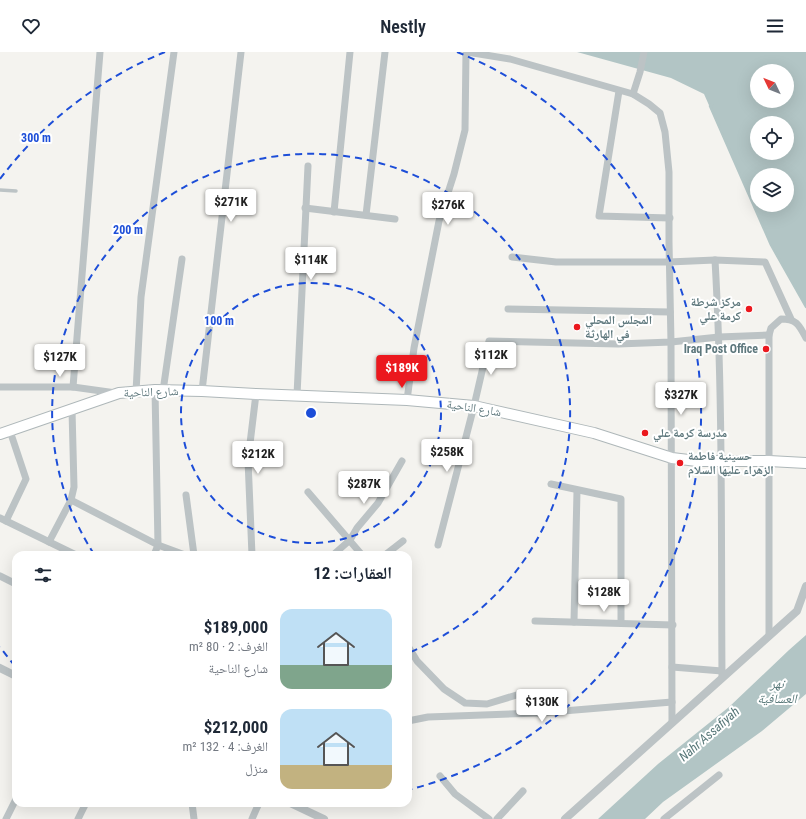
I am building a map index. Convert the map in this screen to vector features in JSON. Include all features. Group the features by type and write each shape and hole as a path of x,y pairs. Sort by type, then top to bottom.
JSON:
{"main road":[{"name":"شارع الناحية","path":"5,433 119,393 202,391 407,400 474,406 594,433 672,458 806,463"}],"street":[{"path":"74,387 100,52"},
{"path":"136,392 141,297 174,52"},
{"path":"202,391 242,52"},
{"path":"334,212 350,52"},
{"path":"366,215 385,52"},
{"path":"407,400 414,348 439,222 454,174 465,130 467,52 510,59 633,94 660,113 665,132 669,172 670,218 669,262 673,625 672,722"},
{"path":"633,94 644,52"},
{"path":"619,91 599,216 670,218"},
{"path":"297,395 308,166"},
{"path":"305,208 395,219"},
{"path":"512,257 556,262 669,262 715,260 765,262 791,319 799,326 806,338"},
{"path":"156,551 158,545 159,391 182,259"},
{"path":"715,260 719,337 722,461 722,674"},
{"path":"508,309 670,312"},
{"path":"769,636 769,335 771,328 781,319 791,319"},
{"path":"438,545 474,406 489,341 618,344 769,335"},
{"path":"0,387 74,387 119,393"},
{"path":"252,551 248,460 256,394"},
{"path":"50,542 71,500 74,487 72,410"},
{"path":"5,433 26,479 3,519 67,551"},
{"path":"338,551 350,540 357,528 378,503 402,461"},
{"path":"551,484 577,491 621,499 622,623"},
{"path":"574,622 577,491"},
{"path":"308,492 359,551"},
{"path":"186,495 193,551"},
{"path":"71,500 158,545 174,551"},
{"path":"390,551 403,541"},
{"path":"0,576 12,582"},
{"path":"565,819 672,722 722,674 769,636 798,610 806,586"},
{"path":"535,620 673,625"},
{"path":"412,653 417,661 444,689 465,703 488,704 520,694 530,698 540,713"},
{"path":"672,667 722,674"},
{"path":"0,668 12,674"},
{"path":"412,720 428,717 540,713 672,702"},
{"path":"664,819 719,775"},
{"path":"440,776 454,794 489,819"},
{"path":"497,819 523,791"},
{"path":"6,819 12,807"},
{"path":"78,819 84,807"},
{"path":"192,807 194,819"},
{"path":"252,819 257,807"},
{"path":"298,807 324,819"}],"lane":[{"path":"0,190 16,192"}],"water":[{"path":"577,52 806,52 806,307 771,245 756,212 794,212 794,168 750,168 750,198 704,94 671,78"},
{"name":"نهر العسافية","path":"806,635 806,694 762,731 663,802 645,819 598,819 658,764 729,707"}],"waterway":[{"path":"712,104 710,106 771,245 806,307"}],"place":[{"name":"مركز شرطة كرمة علي","path":"749,309"},
{"name":"المجلس المحلي في الهارثة","path":"577,327"},
{"name":"Iraq Post Office","path":"766,349"},
{"name":"مدرسة كرمة علي","path":"645,433"},
{"name":"حسينية فاطمة الزهراء عليها السلام","path":"680,463"}],"water label":[{"name":"Nahr Assafiyah","path":"709,734"}]}
